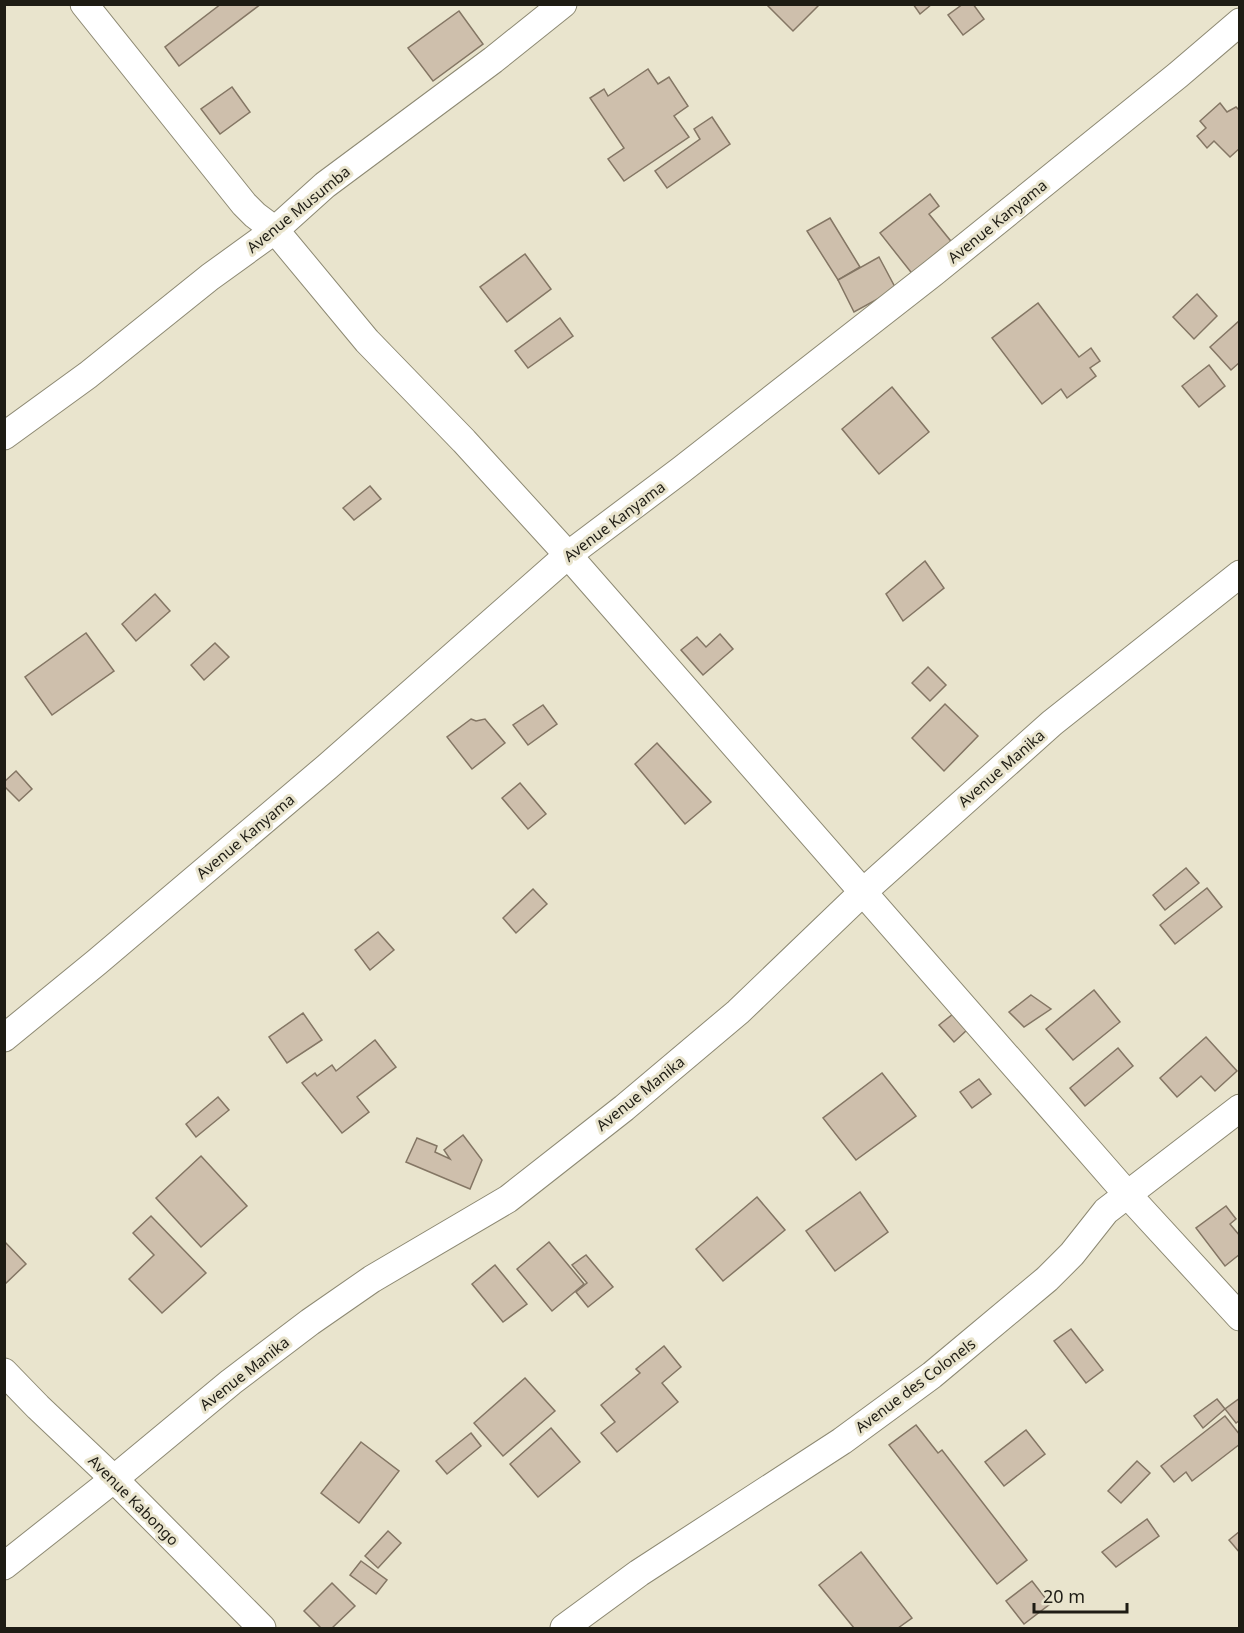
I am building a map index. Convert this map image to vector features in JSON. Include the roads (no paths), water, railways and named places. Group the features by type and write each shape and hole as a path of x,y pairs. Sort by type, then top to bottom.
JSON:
{"street":[{"path":"84,4 244,204 275,230 368,341 464,441 568,555 1127,1194 1239,1317"},
{"name":"Avenue Musumba","path":"4,436 88,375 210,277 275,230 325,185 563,4"},
{"name":"Avenue Kanyama","path":"4,1038 327,767 568,555 681,470 933,273 1178,75 1239,22"},
{"name":"Avenue Manika","path":"4,1566 231,1382 310,1322 372,1279 507,1199 624,1108 738,1012 863,892 1052,723 1239,574"},
{"name":"Avenue des Colonels","path":"564,1629 639,1573 842,1441 932,1376 1047,1280 1072,1254 1106,1211 1239,1108"},
{"name":"Avenue Kabongo","path":"4,1372 114,1479 262,1629"}]}
